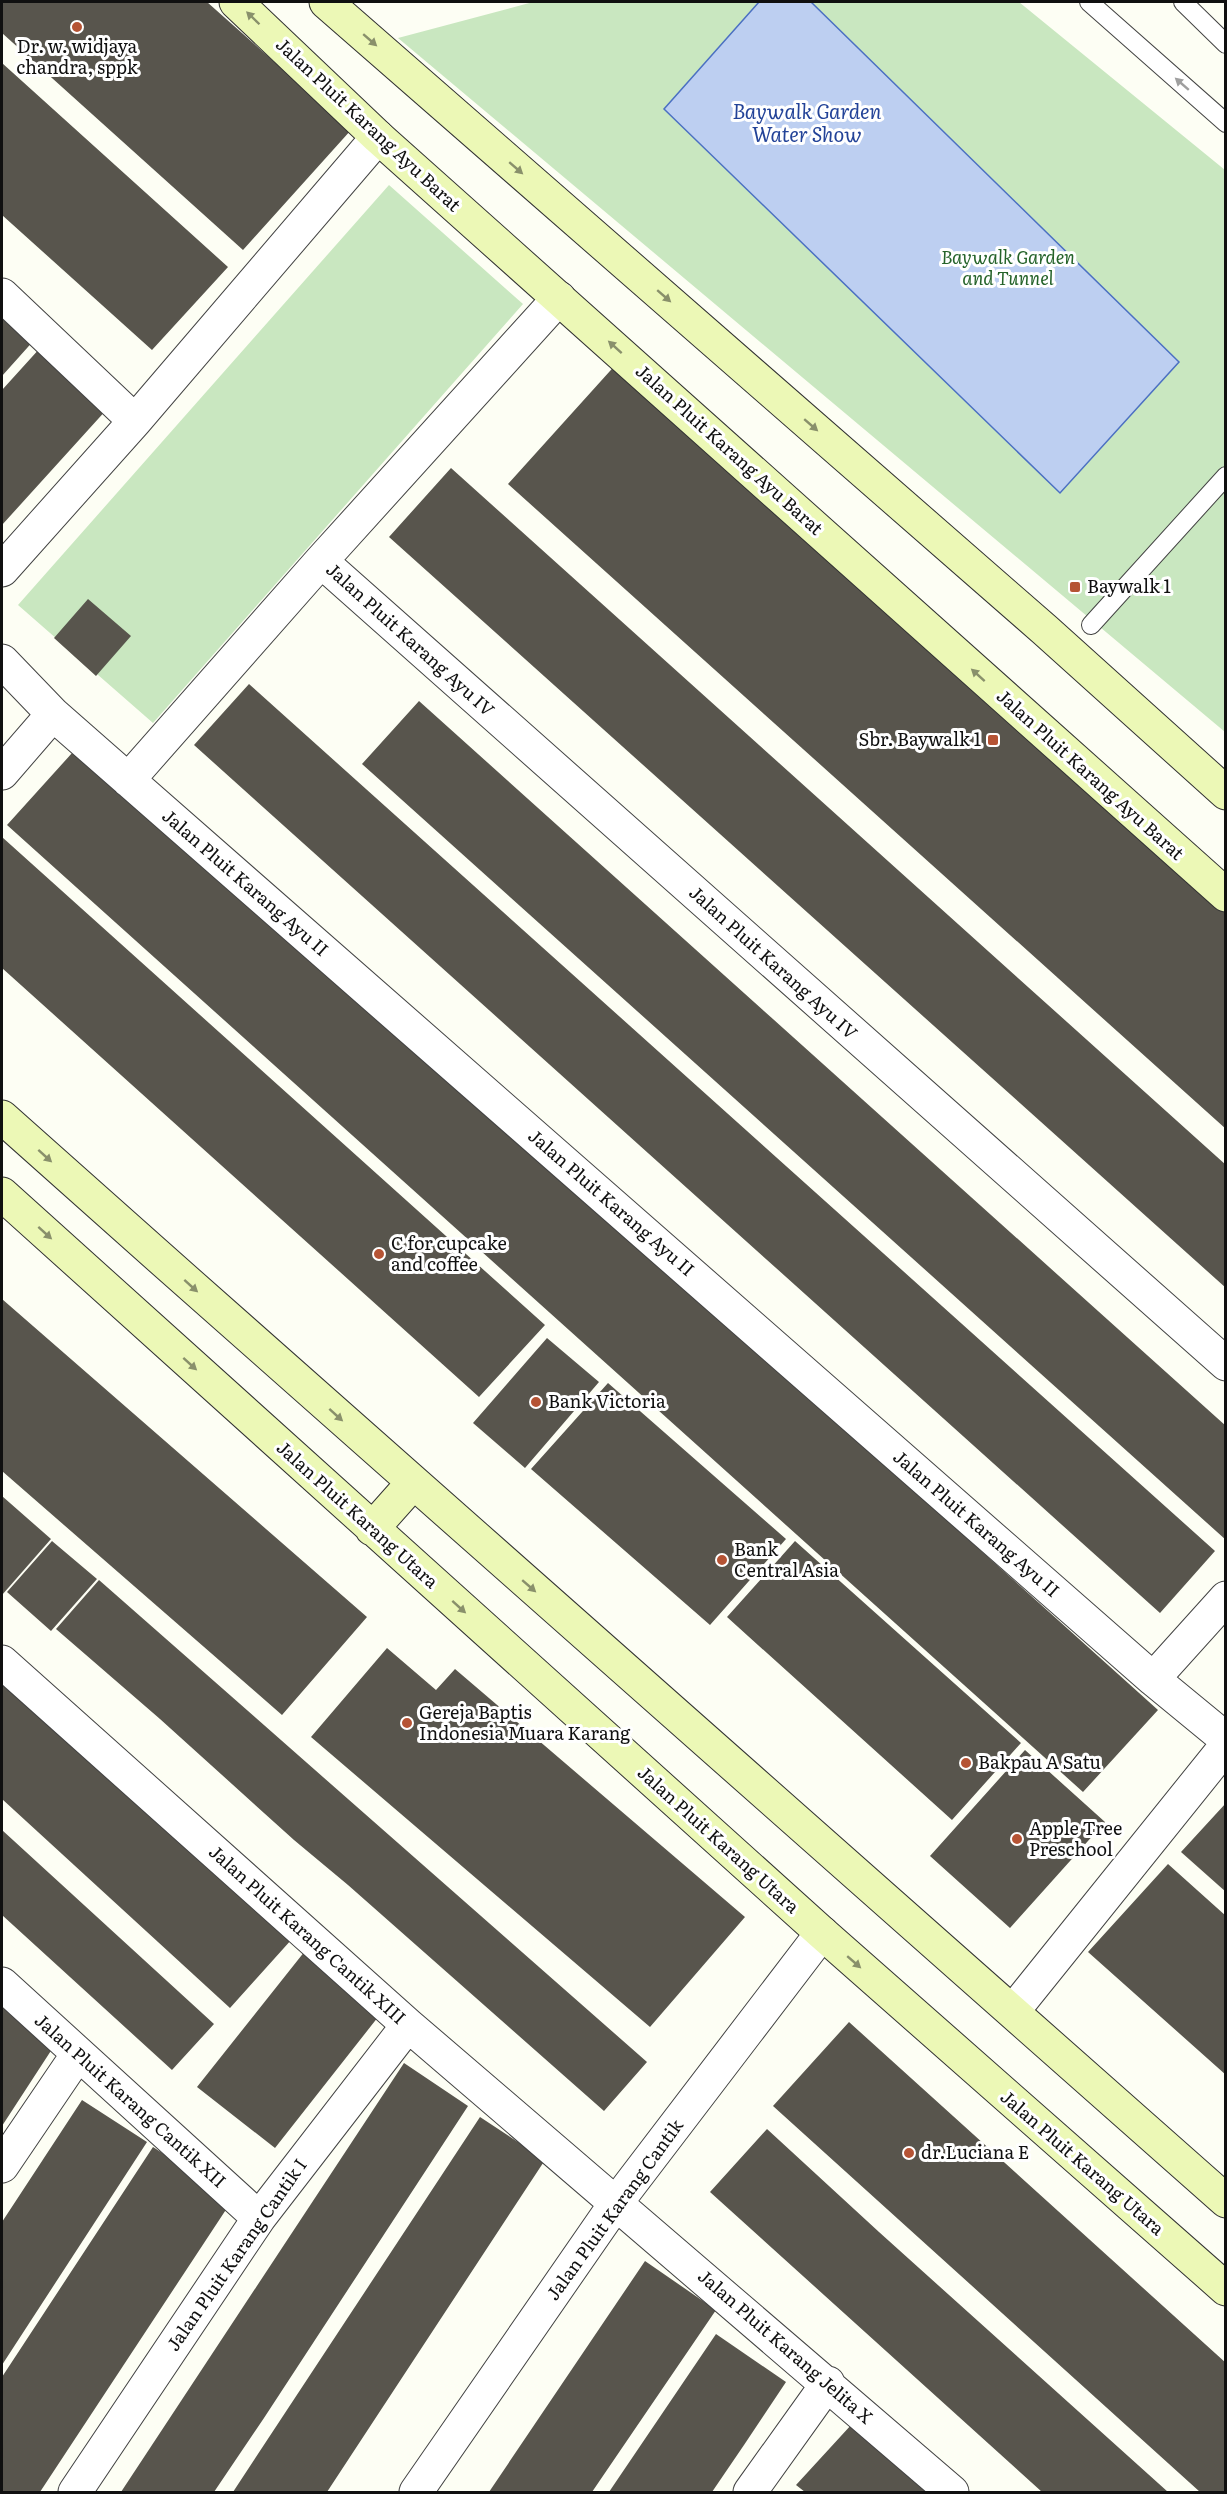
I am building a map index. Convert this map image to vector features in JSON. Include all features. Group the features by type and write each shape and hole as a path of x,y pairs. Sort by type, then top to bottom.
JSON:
{"street":[{"name":"Jalan Pluit Karang Ayu Barat","path":"236,2 378,136 1226,895"},
{"path":"326,2 1045,630 1226,793"},
{"path":"2,570 135,421 378,136"},
{"path":"2,295 135,421"},
{"path":"128,780 321,561 559,298"},
{"name":"Jalan Pluit Karang Ayu IV","path":"321,561 1226,1364"},
{"name":"Jalan Pluit Karang Ayu II","path":"2,661 53,714 1153,1678 1226,1739"},
{"path":"2,773 53,714"},
{"path":"2,1117 412,1484 1226,2201"},
{"name":"Jalan Pluit Karang Utara","path":"2,1194 822,1934 1226,2289"},
{"path":"372,1529 412,1484"},
{"path":"1153,1678 1226,1598"},
{"name":"Jalan Pluit Karang Cantik XIII","path":"2,1662 408,2025 616,2203"},
{"path":"1013,2011 1226,1746"},
{"name":"Jalan Pluit Karang Cantik","path":"416,2493 616,2203 822,1934"},
{"name":"Jalan Pluit Karang Cantik XII","path":"2,1984 258,2217"},
{"name":"Jalan Pluit Karang Cantik I","path":"75,2493 258,2217 408,2025"},
{"path":"2,2166 78,2054"},
{"name":"Jalan Pluit Karang Jelita X","path":"616,2203 952,2493"},
{"path":"750,2493 828,2384"}],"lane":[{"path":"1089,2 1226,123"},
{"path":"1183,2 1226,44"},
{"path":"1091,625 1226,476"}],"green space":[{"name":"Baywalk Garden and Tunnel","path":"533,2 1019,2 1225,170 1225,732 398,38"},
{"path":"389,185 523,304 153,723 18,605"}],"water":[{"name":"Baywalk Garden Water Show","path":"759,2 811,2 1179,362 1060,493 664,109"}],"building":[{"path":"2,2 207,2 351,130 243,250 2,33"},
{"path":"2,63 228,267 152,350 2,215"},
{"path":"2,307 36,338 2,376"},
{"path":"41,347 108,408 2,525 2,390"},
{"path":"619,361 1226,905 1226,1129 508,484"},
{"path":"451,468 1226,1165 1226,1288 389,537"},
{"path":"88,599 131,636 96,676 54,638"},
{"path":"249,684 1215,1551 1160,1613 194,745"},
{"path":"419,701 1226,1426 1226,1540 362,764"},
{"path":"82,742 1158,1710 1083,1792 7,825"},
{"path":"2,837 545,1325 479,1397 2,968"},
{"path":"2,1299 367,1617 282,1715 2,1471"},
{"name":"Bank Victoria","path":"547,1338 599,1382 525,1468 473,1423"},
{"path":"608,1383 786,1539 710,1625 531,1469"},
{"path":"2,1496 51,1539 2,1595"},
{"path":"52,1541 97,1579 51,1631 7,1592"},
{"path":"795,1541 1021,1743 952,1820 727,1617"},
{"path":"99,1580 647,2062 604,2111 56,1629"},
{"path":"387,1648 436,1690 455,1669 745,1917 650,2027 311,1737"},
{"path":"2,1674 292,1939 230,2008 2,1799"},
{"name":"Apple Tree Preschool","path":"1025,1750 1105,1822 1010,1928 930,1856"},
{"path":"1226,1803 1226,1892 1181,1852"},
{"path":"2,1830 214,2024 172,2070 2,1915"},
{"path":"1168,1864 1226,1916 1226,2075 1088,1952"},
{"path":"305,1951 382,2012 275,2148 197,2087"},
{"path":"2,2007 56,2043 2,2126"},
{"path":"849,2022 1226,2363 1226,2492 1200,2492 773,2106"},
{"path":"404,2063 468,2106 264,2418 214,2492 121,2492"},
{"path":"82,2100 147,2142 2,2365 2,2222"},
{"path":"480,2117 545,2160 327,2492 233,2492"},
{"path":"767,2129 1168,2492 1042,2492 710,2192"},
{"path":"153,2147 233,2199 40,2492 2,2492 2,2377"},
{"path":"645,2261 716,2310 592,2492 489,2492"},
{"path":"716,2334 786,2382 744,2445 712,2492 609,2492"},
{"path":"852,2424 928,2492 805,2492 796,2485"}],"place":[{"name":"Dr. w. widjaya chandra, sppk","path":"77,27"},
{"name":"Baywalk 1","path":"1075,587"},
{"name":"Sbr. Baywalk 1","path":"993,740"},
{"name":"C for cupcake and coffee","path":"379,1254"},
{"name":"Bank Victoria","path":"536,1402"},
{"name":"Bank Central Asia","path":"722,1560"},
{"name":"Gereja Baptis Indonesia Muara Karang","path":"407,1723"},
{"name":"Bakpau A Satu","path":"966,1763"},
{"name":"Apple Tree Preschool","path":"1017,1839"},
{"name":"dr.Luciana E","path":"909,2153"}]}
